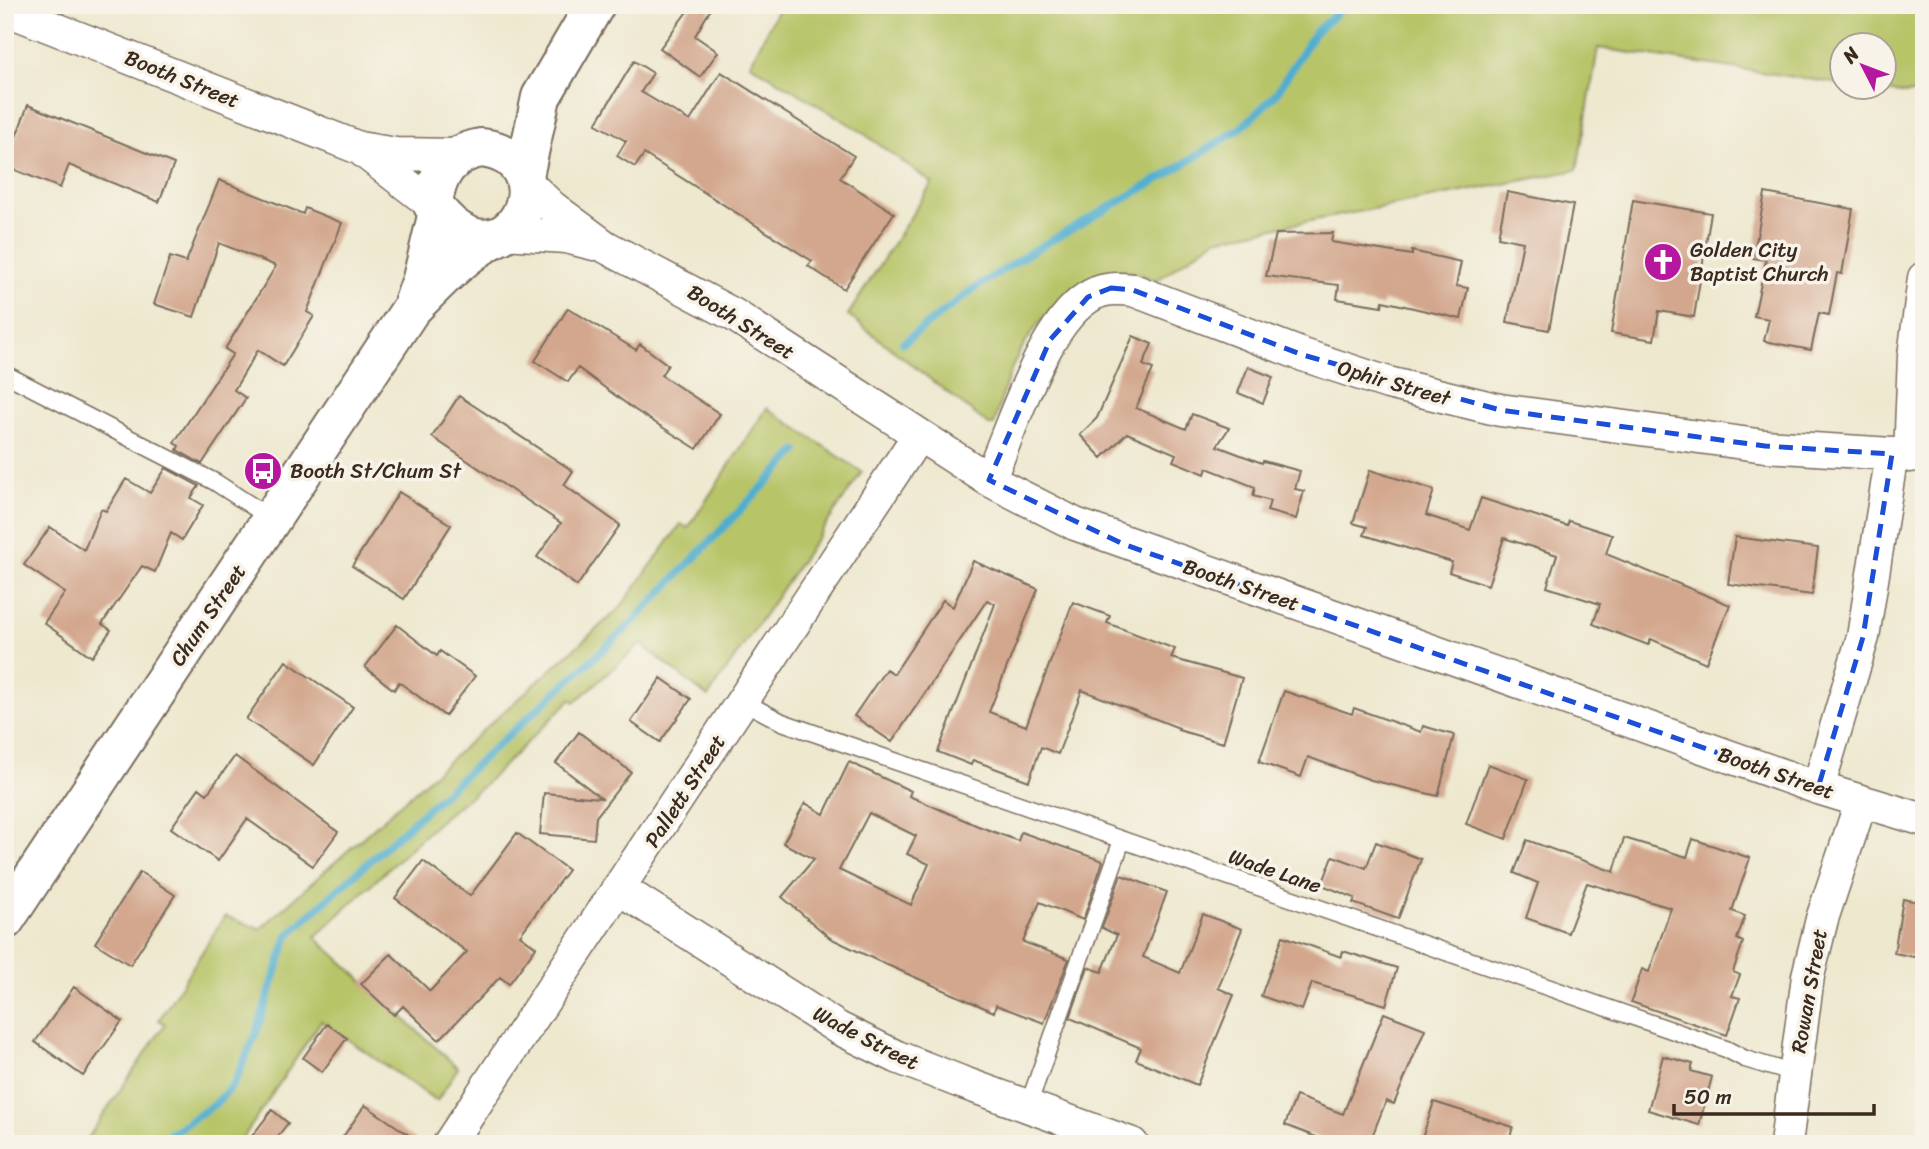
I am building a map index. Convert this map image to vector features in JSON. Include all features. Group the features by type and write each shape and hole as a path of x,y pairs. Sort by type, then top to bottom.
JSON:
{"street":[{"path":"541,97 486,141 464,152 441,173 435,208 457,232 469,238 500,235 524,213 527,201 525,179 541,97 595,5"},
{"name":"Booth Street","path":"5,9 359,148 396,154 464,152"},
{"name":"Booth Street","path":"359,148 435,208"},
{"path":"464,152 481,148 502,153 512,159 525,179"},
{"name":"Booth Street","path":"525,179 552,207 606,247 734,315 989,480 1075,524 1123,544 1818,788 1924,820"},
{"name":"Chum Street","path":"411,309 422,279 435,208"},
{"name":"Booth Street","path":"500,235 566,237 606,247"},
{"name":"Chum Street","path":"5,920 411,309 454,265 474,249 500,235"},
{"path":"1818,788 1863,637 1909,455 1914,356 1924,278"},
{"name":"Ophir Street","path":"989,480 1050,340 1065,316 1088,297 1111,288 1133,290 1303,355 1388,383 1500,411 1765,446 1909,455"},
{"name":"Pallett Street","path":"449,1144 918,436"},
{"name":"Rowan Street","path":"1786,1144 1808,976 1822,919 1861,802"},
{"name":"Wade Street","path":"620,889 838,1028 897,1057 1132,1144"}],"lane":[{"path":"5,374 215,482 272,519"},
{"name":"Wade Lane","path":"744,702 782,722 1726,1049 1745,1059 1795,1074"},
{"path":"1028,1106 1122,840"}],"highlighted area":[{"path":"1111,288 1133,290 1303,355 1500,410 1765,446 1892,454 1863,637 1818,788 1123,544 989,480 1050,340 1088,297"}],"green space":[{"path":"780,5 1924,5 1924,92 1898,93 1898,32 1828,32 1828,82 1598,48 1577,170 1216,239 1156,281 1125,271 1092,278 1063,298 1028,339 1011,370 994,425 989,425 848,315 932,183 859,130 750,64"},
{"path":"767,408 862,472 708,697 641,644 575,702 571,699 483,786 445,816 315,937 458,1068 437,1101 321,1021 239,1144 99,1144 87,1139 165,1024 159,1020 225,916 260,929 620,608 681,524 688,528"}],"building":[{"path":"692,5 713,5 695,36 718,52 700,77 660,48"},
{"path":"634,61 653,73 641,92 690,121 721,72 854,156 840,178 894,213 844,289 808,266 812,261 644,154 635,167 617,156 626,141 596,124"},
{"path":"28,105 174,164 159,202 69,165 60,188 5,166"},
{"path":"219,180 303,214 305,208 342,223 307,312 314,316 283,366 258,350 234,390 246,398 202,464 177,450 179,446 174,443 233,354 225,349 276,266 219,243 194,317 154,304 170,257 186,262"},
{"path":"1507,192 1573,205 1549,330 1507,322 1523,242 1498,237"},
{"path":"1765,193 1853,209 1842,274 1837,273 1829,315 1819,313 1811,350 1764,341 1769,319 1754,316 1766,260 1753,258"},
{"name":"Golden City Baptist Church","path":"1633,200 1711,213 1694,317 1659,311 1654,340 1611,333"},
{"path":"1333,233 1331,242 1412,255 1412,251 1461,262 1456,286 1468,288 1461,319 1383,301 1382,306 1337,299 1339,285 1266,276 1276,234"},
{"path":"568,308 636,350 640,344 668,365 661,375 720,414 697,449 635,410 578,368 568,382 535,361"},
{"path":"1133,336 1152,344 1143,365 1153,369 1136,408 1186,429 1192,414 1229,428 1217,446 1262,463 1263,461 1300,471 1295,489 1304,491 1296,519 1267,511 1270,501 1253,496 1255,487 1207,468 1205,474 1173,461 1176,454 1127,433 1102,458 1080,435 1097,418"},
{"path":"1248,367 1273,377 1263,403 1238,393"},
{"path":"459,396 573,471 564,485 620,525 577,586 537,557 561,523 432,437"},
{"path":"166,468 199,486 191,498 203,505 182,540 171,533 155,572 142,566 102,624 111,630 92,657 44,623 65,593 24,565 50,527 84,550 101,509 106,511 126,479 150,493"},
{"path":"1370,470 1434,490 1426,515 1470,530 1481,498 1567,526 1569,521 1612,535 1606,554 1730,605 1706,663 1651,639 1648,645 1593,624 1600,604 1547,587 1557,555 1504,538 1488,585 1449,572 1452,562 1364,535 1367,527 1353,523"},
{"path":"399,492 451,525 404,599 352,566"},
{"path":"1735,537 1818,548 1812,595 1728,584"},
{"path":"973,561 1038,589 989,712 1026,726 1073,602 1110,616 1107,623 1175,649 1171,658 1242,678 1223,743 1178,730 1179,728 1082,690 1058,754 1041,747 1029,781 973,760 971,765 938,752 995,604 987,600 892,742 854,716 886,669 894,674 943,600 953,607"},
{"path":"397,625 437,656 440,651 475,676 445,716 399,682 394,690 365,667"},
{"path":"286,661 353,707 314,765 246,719"},
{"path":"661,678 691,699 660,742 631,722"},
{"path":"1284,691 1352,714 1354,708 1421,732 1423,726 1454,735 1438,796 1371,780 1308,757 1301,777 1259,762"},
{"path":"579,732 631,772 596,817 594,839 540,834 544,793 601,798 556,763"},
{"path":"235,756 338,832 313,866 247,819 218,861 171,828 199,788 207,794"},
{"path":"849,762 911,791 909,796 978,826 1018,841 1021,832 1103,861 1083,920 1040,902 1023,942 1069,959 1044,1023 996,1005 994,1012 830,938 782,897 814,859 783,843 805,803 824,814","holes":["869,813 916,836 907,854 929,864 911,905 839,870"]},
{"path":"1488,764 1528,779 1506,839 1466,824"},
{"path":"517,833 568,870 520,935 536,947 509,984 500,977 439,1040 403,1006 394,1015 361,984 391,954 430,991 467,952 395,898 423,861 470,896"},
{"path":"1624,838 1687,857 1693,839 1750,858 1732,911 1745,916 1737,939 1743,942 1733,972 1740,975 1732,996 1740,998 1727,1035 1631,1002 1642,969 1649,972 1671,908 1587,883 1568,933 1526,918 1538,883 1514,873 1527,840 1614,872"},
{"path":"1376,842 1421,859 1398,919 1353,903 1355,898 1322,885 1333,856 1366,868"},
{"path":"140,872 175,895 130,965 95,943"},
{"path":"1121,875 1167,892 1143,957 1180,973 1203,914 1242,929 1218,988 1234,995 1197,1085 1136,1060 1141,1048 1070,1018 1088,967 1102,972 1117,935 1102,928"},
{"path":"1903,899 1924,903 1924,959 1894,953"},
{"path":"1283,936 1341,957 1343,951 1397,968 1386,1005 1312,983 1302,1010 1261,996"},
{"path":"74,987 122,1021 83,1076 35,1042"},
{"path":"1384,1013 1425,1029 1394,1104 1386,1101 1369,1144 1334,1144 1285,1125 1296,1096 1343,1114"},
{"path":"327,1024 347,1038 322,1072 303,1058"},
{"path":"1663,1056 1693,1064 1691,1071 1712,1077 1699,1125 1648,1110"},
{"path":"1434,1102 1513,1127 1508,1144 1420,1144"},
{"path":"365,1105 422,1144 338,1144"},
{"path":"272,1110 288,1123 272,1144 246,1144"}],"waterway":[{"path":"903,343 972,290 1029,253 1166,175 1241,128 1275,95 1315,32 1346,5"},
{"path":"162,1144 170,1134 215,1104 234,1084 257,1031 288,935 629,626 797,451"}],"place":[{"name":"Golden City Baptist Church","path":"1663,262"},
{"name":"Booth St/Chum St","path":"263,471"}]}
